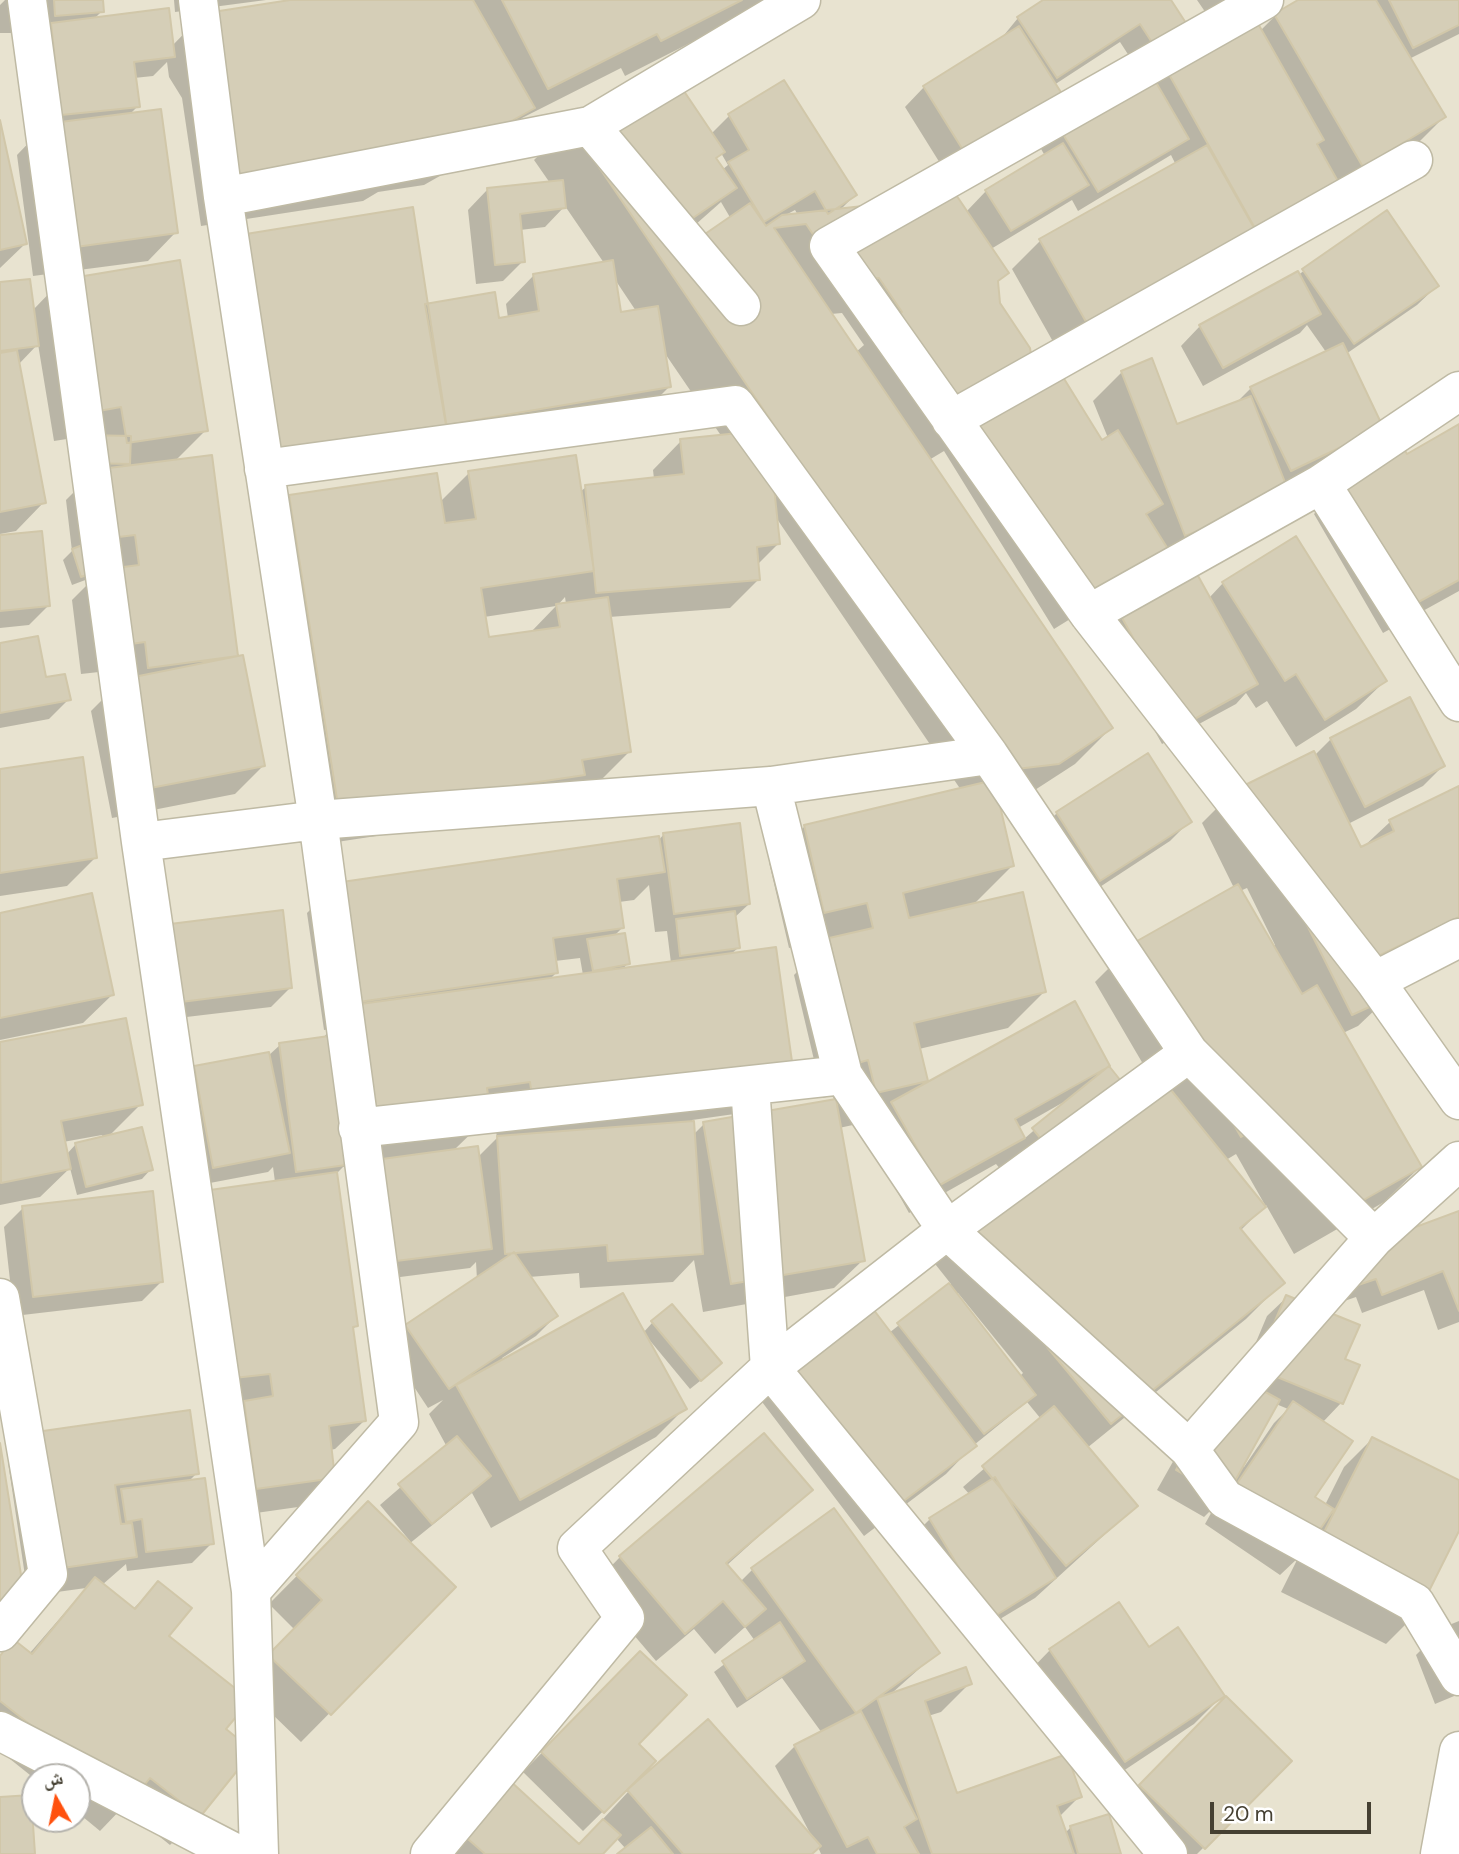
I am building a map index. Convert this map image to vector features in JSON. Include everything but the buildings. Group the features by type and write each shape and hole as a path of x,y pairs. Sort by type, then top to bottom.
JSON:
{"street":[{"path":"27,0 141,842 251,1591 259,1854"},
{"path":"198,0 223,197 318,820 399,1422 251,1591"},
{"path":"223,197 590,126 802,0"},
{"path":"1264,0 829,246 1089,614 1375,981 1459,1100"},
{"path":"590,126 741,306"},
{"path":"951,420 1413,160"},
{"path":"1089,614 1321,484 1459,391"},
{"path":"264,469 735,405 989,755 1189,1053 1374,1238"},
{"path":"1321,484 1459,702"},
{"path":"141,842 318,820 771,786 989,755"},
{"path":"771,786 843,1075 947,1230 1189,1450 1225,1499 1415,1603 1459,1676"},
{"path":"1375,981 1459,938"},
{"path":"430,1854 625,1618 578,1548 770,1368 947,1230 1189,1053"},
{"path":"358,1128 843,1075"},
{"path":"750,1086 770,1368 1168,1854"},
{"path":"1189,1450 1374,1238 1459,1161"},
{"path":"0,1298 48,1574 0,1632"},
{"path":"0,1731 237,1854"},
{"path":"1440,1854 1459,1751"}],"shaded area":[{"path":"0,0 1459,0 1459,1854 0,1854"}]}
